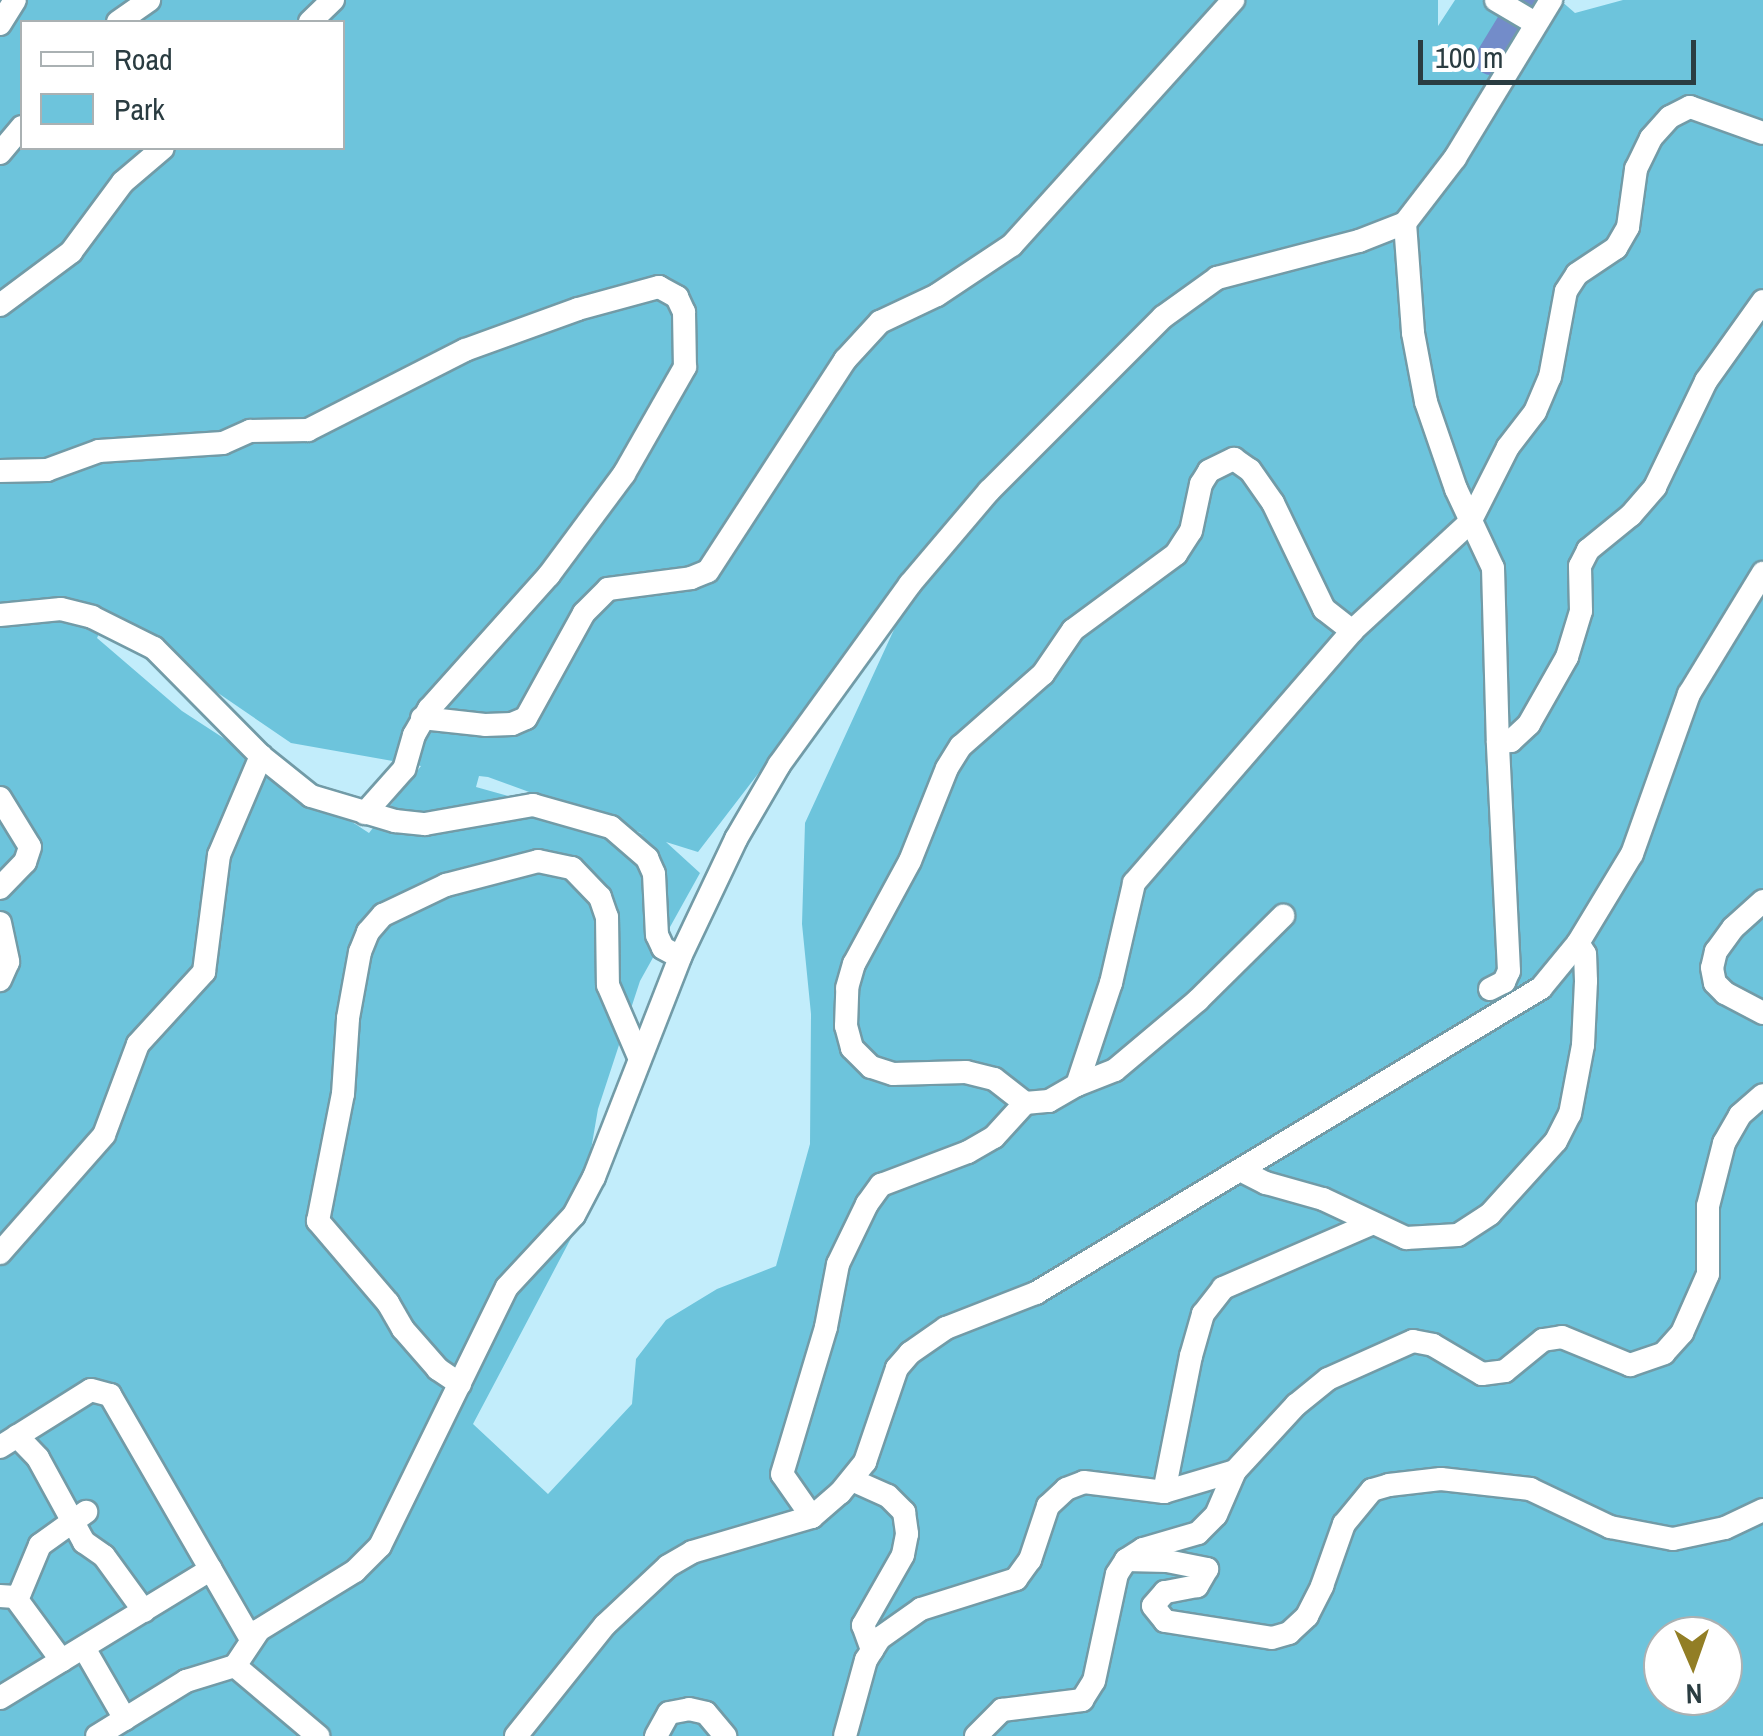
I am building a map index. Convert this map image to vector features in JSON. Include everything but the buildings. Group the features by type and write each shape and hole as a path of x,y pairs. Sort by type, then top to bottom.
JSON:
{"street":[{"path":"0,24 15,0"},
{"path":"121,20 149,0"},
{"path":"312,20 333,0"},
{"path":"422,718 485,725 512,724 526,718 584,612 608,589 692,578 708,572 845,360 880,322 937,295 1012,245 1233,0"},
{"path":"1496,0 1536,24"},
{"path":"97,1736 186,1681 235,1666 250,1637 355,1571 380,1546 508,1287 574,1215 594,1177 680,957 736,839 779,765 910,584 989,491 1163,316 1217,278 1359,241 1405,223 1455,158 1551,0"},
{"path":"1077,1086 1111,983 1134,883 1352,632 1470,522 1508,447 1535,412 1550,377 1566,291 1577,274 1616,248 1628,227 1636,169 1651,138 1670,117 1690,107 1763,133"},
{"path":"0,154 20,129"},
{"path":"0,304 72,252 123,182 161,150"},
{"path":"1405,223 1412,333 1426,402 1470,522 1493,568 1508,971 1504,982 1490,990"},
{"path":"0,471 47,470 99,451 223,443 250,431 308,430 465,350 578,308 659,287 668,290 684,312 684,367 677,386 597,513 550,575 422,718 404,769 365,813"},
{"path":"1498,742 1511,741 1529,724 1567,657 1581,612 1580,566 1588,550 1631,516 1655,486 1706,381 1763,301"},
{"path":"1025,1103 994,1079 966,1072 893,1074 871,1067 852,1048 846,1026 844,1008 854,964 910,862 947,768 961,746 1044,674 1072,630 1176,554 1192,531 1201,484 1209,471 1234,459 1250,470 1274,503 1324,609 1352,632"},
{"path":"516,1736 606,1625 668,1566 692,1552 812,1518 852,1480 866,1462 897,1368 910,1354 946,1328 1036,1292 1509,1011 1540,988 1578,944 1632,854 1689,694 1763,573"},
{"path":"0,615 28,609 62,609 129,634 176,666 260,756 311,796 365,813 425,824 533,804 611,826 647,858 654,874 657,936 663,948 680,957"},
{"path":"0,1253 104,1136 138,1044 204,972 219,855 260,756"},
{"path":"0,798 30,847 25,862 0,888"},
{"path":"460,1384 438,1369 403,1329 388,1303 318,1221 342,1094 360,952 368,932 384,915 446,885 538,860 572,868 588,880 604,906 608,985 639,1057"},
{"path":"1763,901 1733,928 1716,951 1712,968 1714,983 1763,1013"},
{"path":"812,1518 782,1474 826,1327 838,1264 852,1230 881,1185 994,1138 1025,1103 1049,1100 1115,1070 1198,1000 1283,916"},
{"path":"0,923 8,962 0,980"},
{"path":"1242,1171 1266,1183 1323,1199 1406,1238 1458,1235 1490,1214 1556,1140 1570,1114 1582,1044 1586,980 1585,954 1578,944"},
{"path":"976,1736 1002,1710 1082,1700 1094,1681 1117,1574 1126,1560 1143,1550 1198,1533 1216,1515 1235,1472 1296,1405 1328,1379 1413,1341 1433,1345 1482,1374 1504,1371 1542,1340 1562,1337 1630,1365 1664,1353 1682,1333 1708,1274 1708,1206 1724,1143 1740,1115 1763,1095"},
{"path":"1164,1492 1195,1342 1204,1314 1222,1288 1373,1223"},
{"path":"144,1610 104,1556 84,1542 81,1515 38,1458 8,1442 91,1390 110,1395 250,1637"},
{"path":"845,1736 872,1650 897,1622 921,1609 1016,1579 1030,1560 1048,1506 1066,1489 1084,1482 1164,1492 1235,1472"},
{"path":"1126,1560 1167,1560 1206,1569 1197,1586 1165,1592 1153,1606 1165,1622 1272,1638 1289,1633 1306,1616 1344,1524 1372,1490 1389,1484 1441,1479 1530,1489 1610,1527 1673,1538 1725,1528 1763,1510"},
{"path":"852,1480 888,1496 904,1512 907,1534 903,1555 863,1625 872,1650"},
{"path":"62,1661 8,1597 40,1545 81,1515"},
{"path":"0,1698 211,1569"},
{"path":"84,1648 125,1719"},
{"path":"235,1666 318,1736"},
{"path":"656,1736 669,1713 688,1709 706,1713 725,1736"}],"green space":[{"path":"0,0 1438,0 1438,26 1455,0 1560,0 1575,13 1623,0 1763,0 1763,1736 0,1736","holes":["932,547 805,823 802,924 811,1014 810,1144 776,1266 717,1289 666,1320 636,1359 632,1404 548,1494 473,1424 578,1225 598,1109 640,981 700,873 666,842 698,852","107,617 291,743 421,766 369,833 182,711 97,638","479,776 644,834 476,787"]}],"waterway":[{"path":"1491,59 1527,0"}]}
